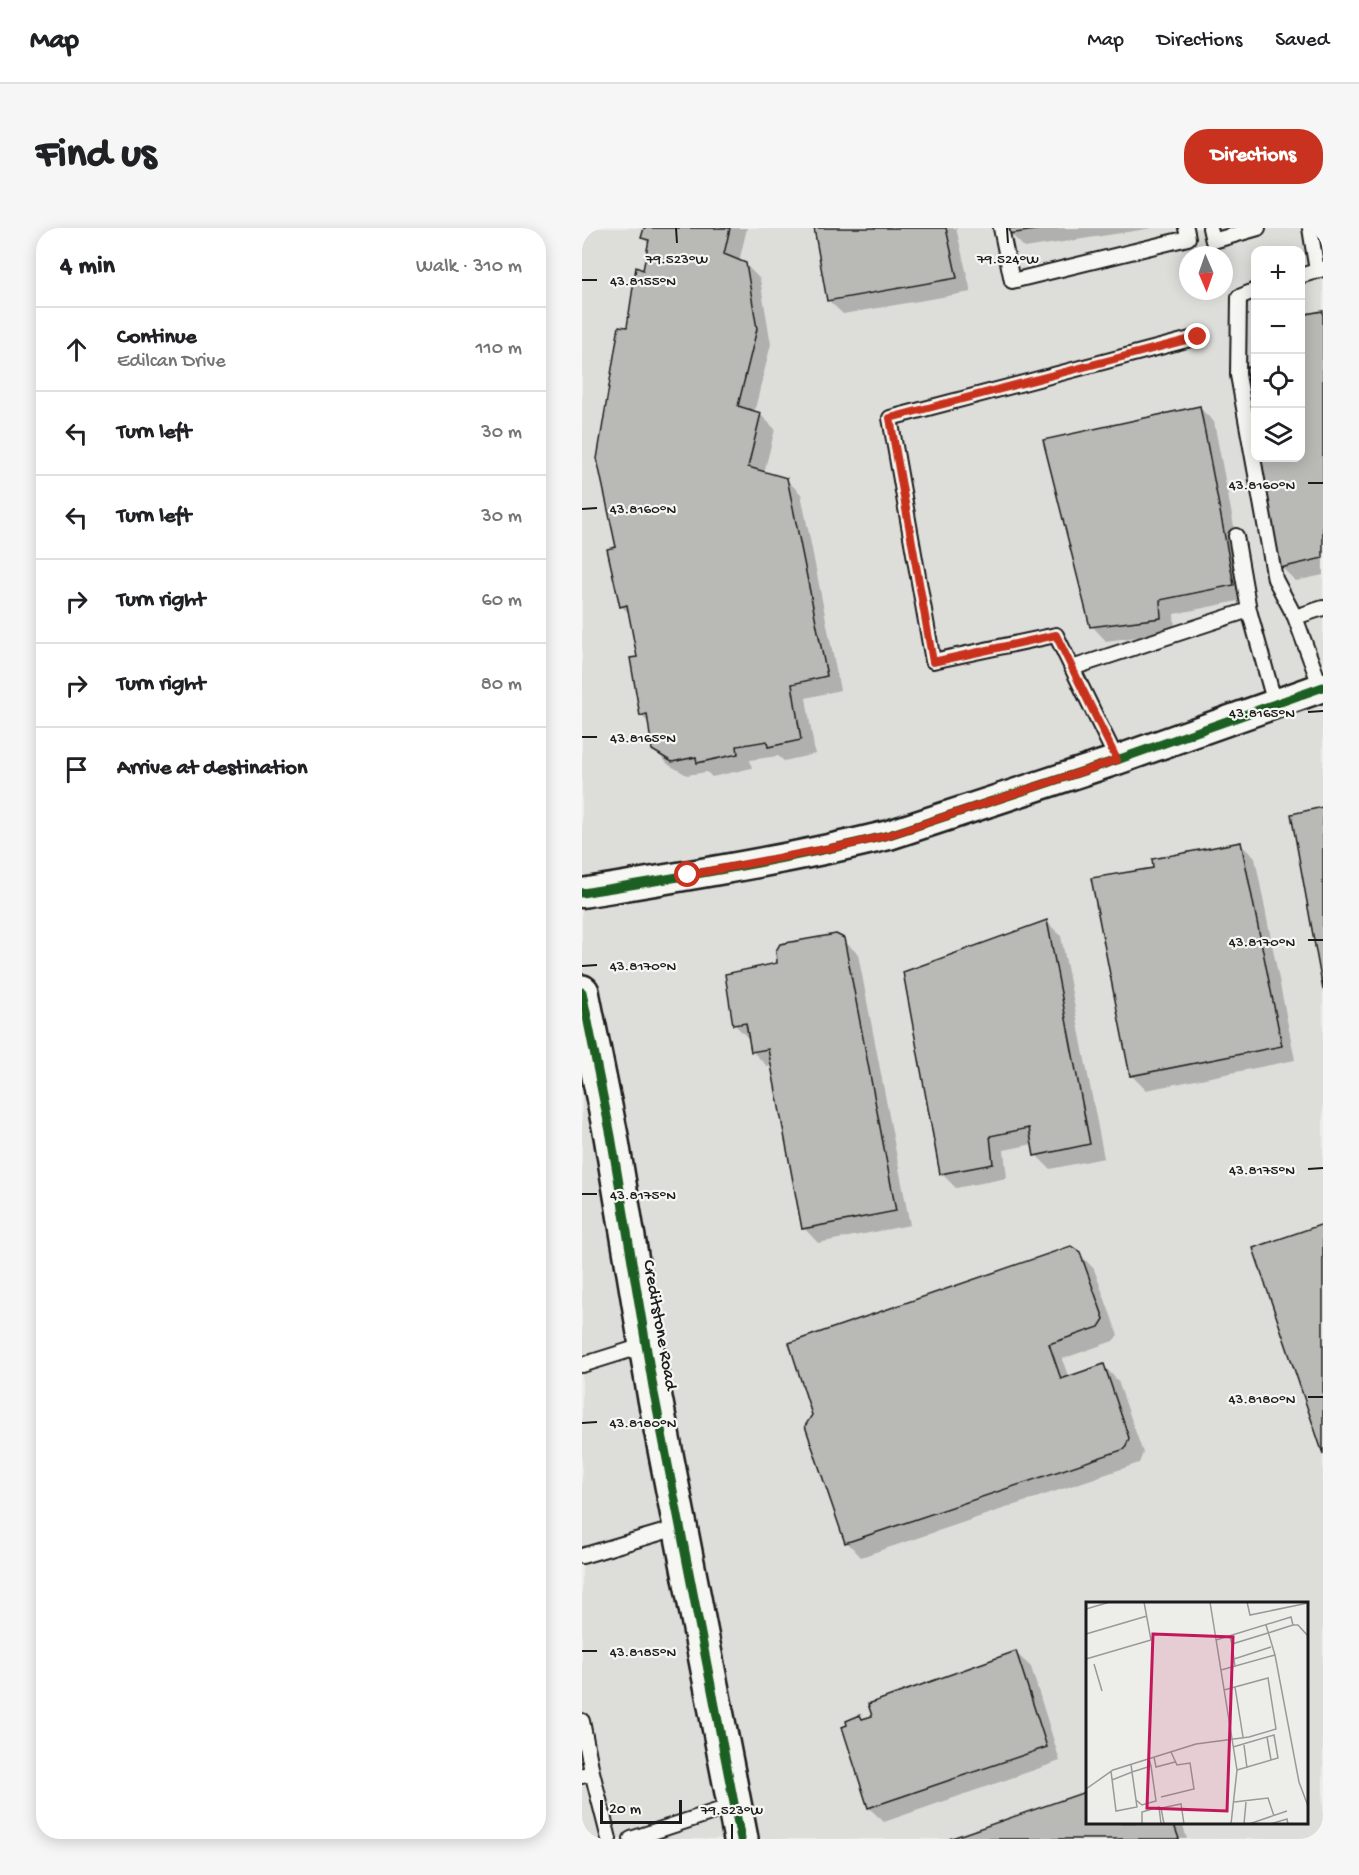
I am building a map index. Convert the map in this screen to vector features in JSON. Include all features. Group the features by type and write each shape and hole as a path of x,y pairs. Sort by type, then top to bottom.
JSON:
{"street":[{"path":"582,893 688,875 889,835 1117,760 1322,688"},
{"name":"Creditstone Road","path":"582,992 611,1136 646,1345 680,1527 741,1839"}],"lane":[{"path":"1001,228 1012,281 1188,238 1186,228"},
{"path":"1210,228 1213,241 1258,228"},
{"path":"1305,274 1320,270 1310,228"},
{"path":"1251,292 1239,297 1238,375 1275,579 1295,617 1322,688"},
{"path":"1117,760 1056,635 933,662 890,418 1198,337"},
{"path":"1236,536 1249,610 1275,704"},
{"path":"1295,617 1323,608"},
{"path":"1072,669 1249,610"},
{"path":"582,1365 646,1345"},
{"path":"582,1556 680,1527"},
{"path":"582,1721 587,1774 609,1839"},
{"path":"631,1839 735,1805"}],"shaded area":[{"path":"582,228 1323,228 1323,1839 582,1839"}],"building":[{"path":"644,228 730,228 724,254 746,263 757,329 738,406 761,413 748,467 787,478 827,676 792,684 801,740 768,747 767,741 737,746 738,754 697,763 696,757 672,762 652,750 647,714 640,716 630,658 637,657 627,605 620,607 607,549 616,547 597,459 619,326 627,327 636,267 643,270 649,240 641,238"},
{"path":"814,228 946,228 957,278 827,301"},
{"path":"1008,228 1047,228 1009,234"},
{"path":"1323,311 1323,558 1280,568 1262,462 1305,462 1305,314"},
{"path":"1246,367 1251,367 1251,395"},
{"path":"1200,406 1234,585 1160,600 1161,618 1090,627 1043,440"},
{"path":"1323,807 1323,990 1291,814"},
{"path":"1241,842 1282,1046 1130,1076 1091,878 1153,868 1152,859"},
{"path":"1047,920 1090,1144 1034,1156 1029,1128 990,1136 993,1164 940,1174 903,972"},
{"path":"836,934 844,938 896,1211 802,1229 768,1049 751,1052 746,1023 733,1025 725,974 777,963 776,951 780,944"},
{"path":"1323,1224 1323,1454 1253,1248"},
{"path":"1071,1246 1080,1252 1104,1319 1099,1327 1049,1344 1061,1379 1104,1364 1129,1438 1125,1449 845,1543 805,1426 812,1415 789,1343"},
{"path":"1016,1651 1047,1747 868,1808 842,1727 847,1725 846,1721 860,1715 862,1719 872,1716 868,1704"},
{"path":"1086,1792 1086,1824 1174,1824 1179,1839 949,1839"}],"cycle path":[{"path":"582,893 775,860 889,835 1117,760 1323,687"},
{"path":"582,992 611,1136 654,1393 741,1839"}],"route":[{"path":"688,875 889,835 1117,760 1056,635 933,662 890,418 1198,337"}]}
